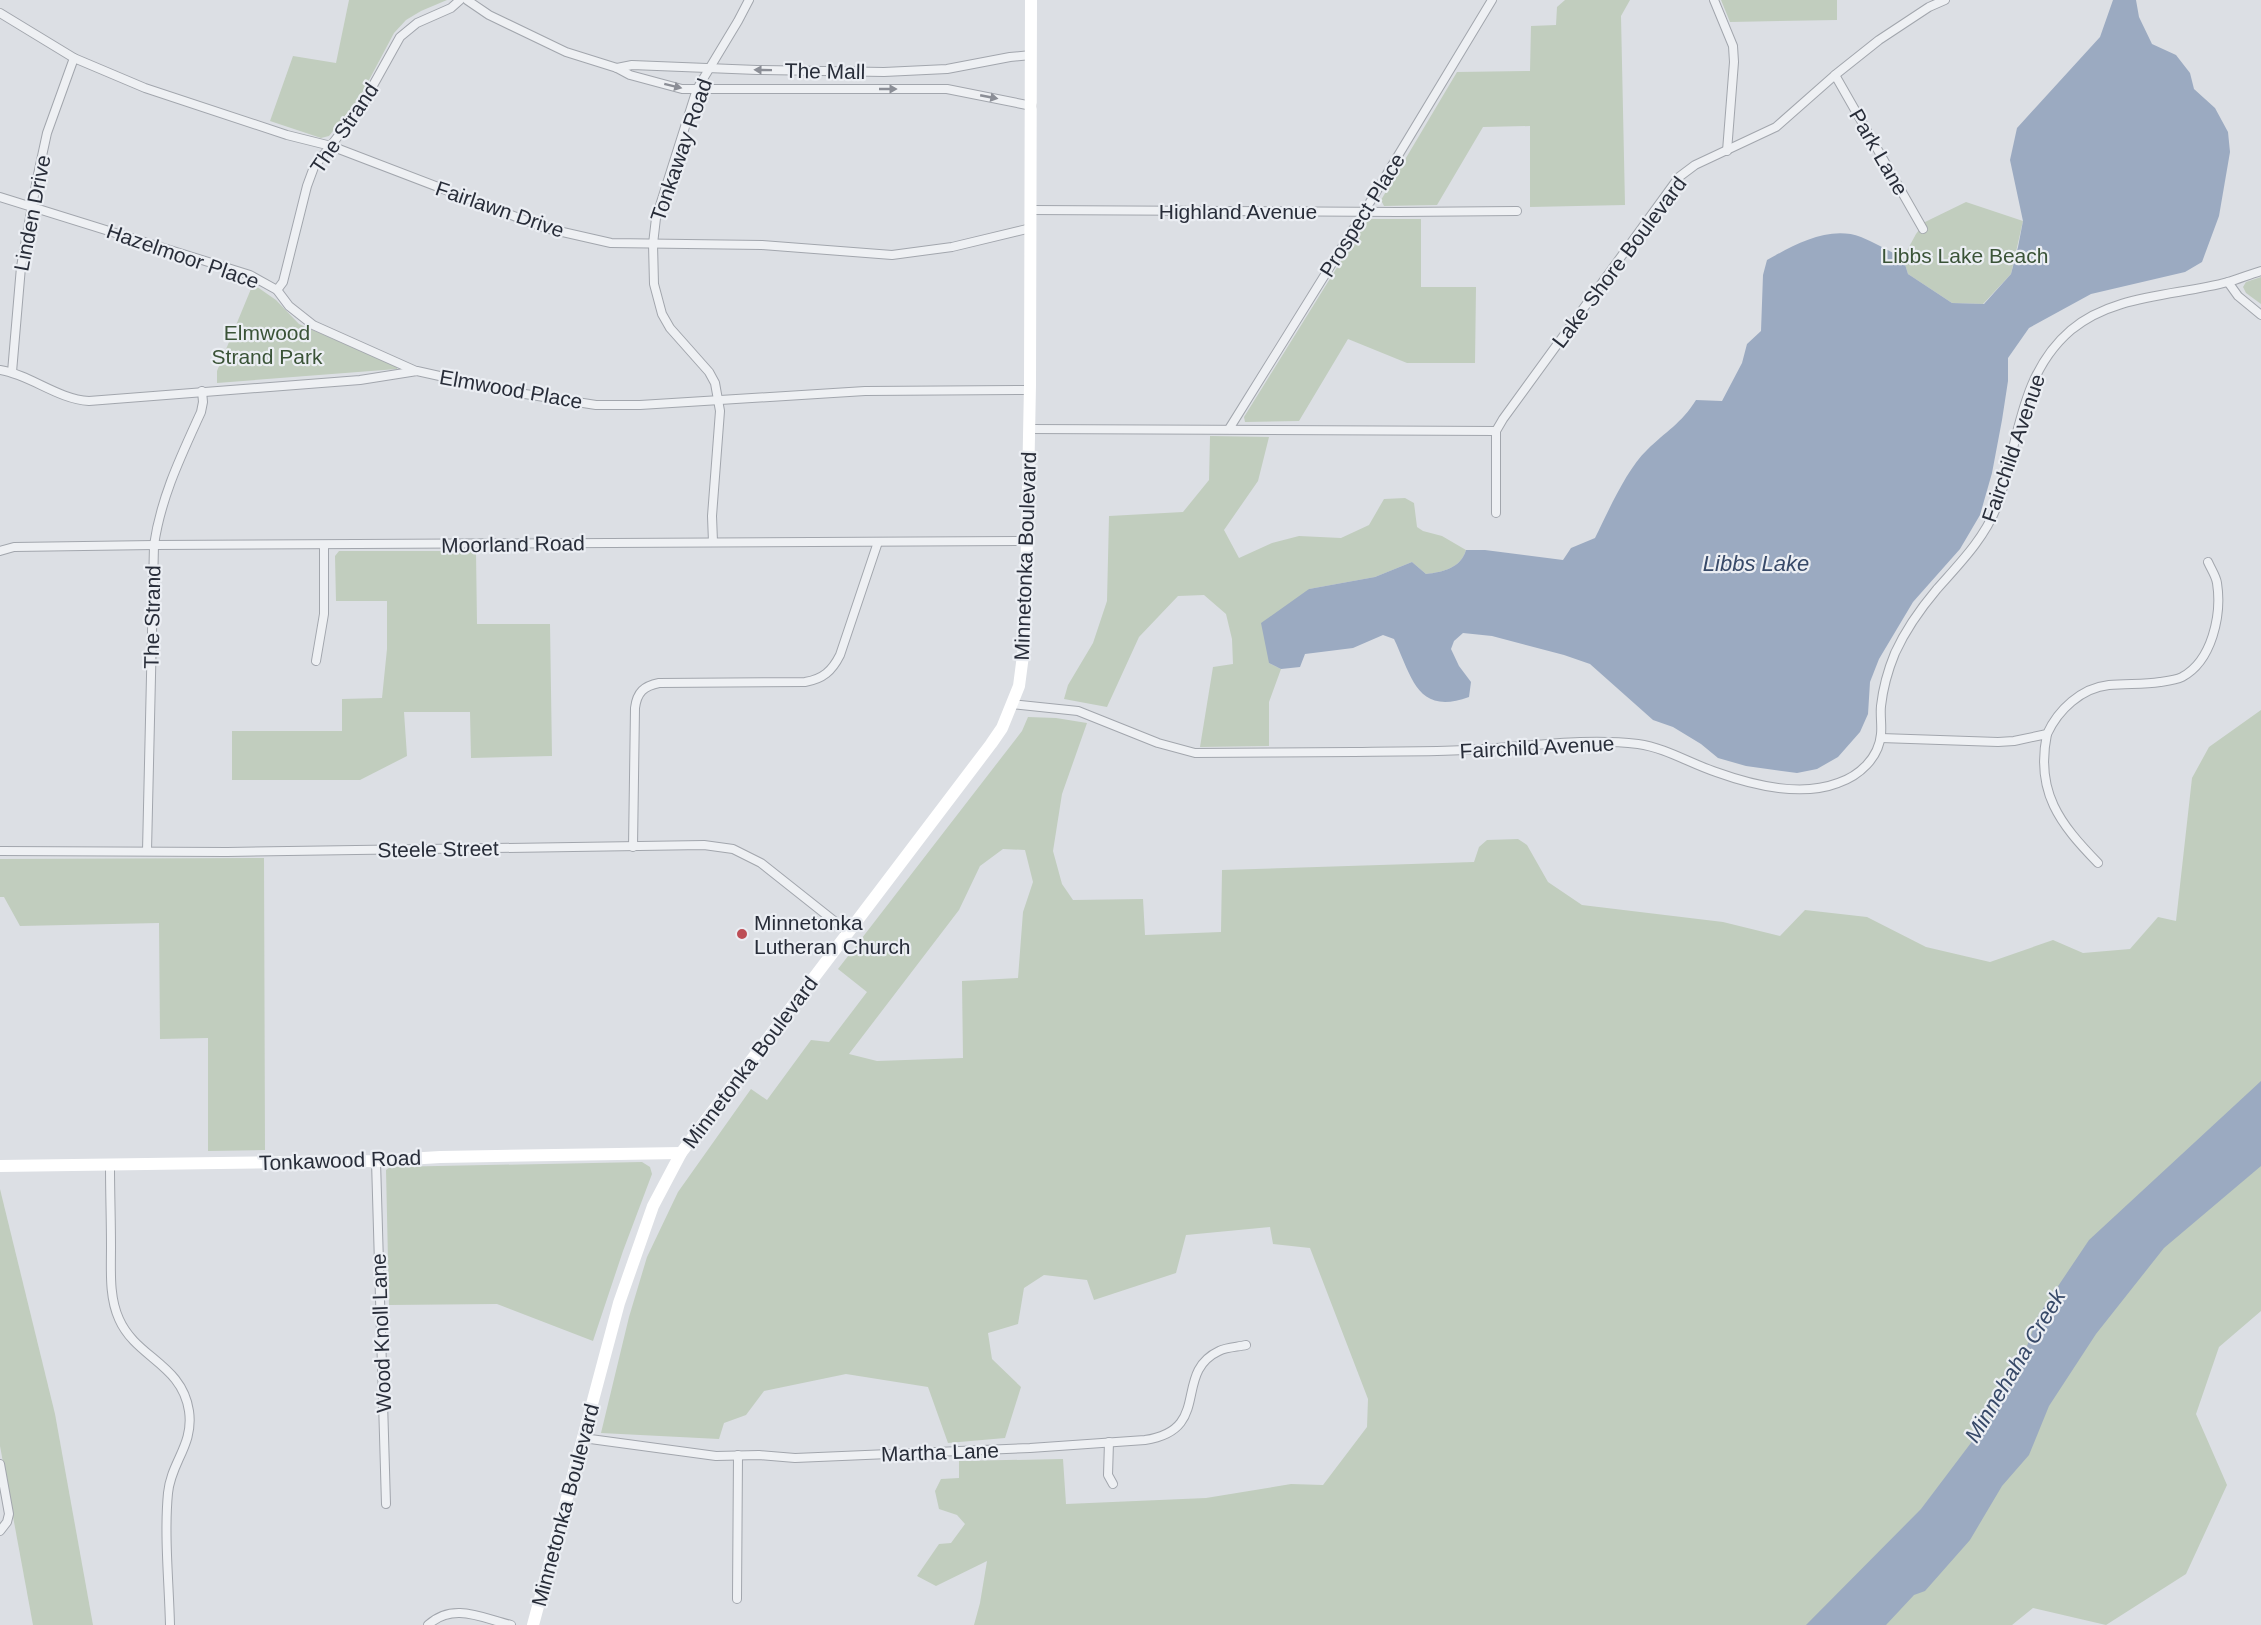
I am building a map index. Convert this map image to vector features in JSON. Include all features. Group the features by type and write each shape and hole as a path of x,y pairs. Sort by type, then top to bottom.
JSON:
{"main road":[{"name":"Minnetonka Boulevard","path":"533,1625 619,1303 653,1206 681,1153 991,744 1002,728 1018,686 1024,658 1028,541 1031,0"},
{"name":"Tonkawood Road","path":"0,1166 376,1161 440,1157 681,1153"}],"street":[{"name":"The Strand","path":"277,290 283,282 307,186 314,167 362,107 400,37 417,23 451,8 460,0"},
{"name":"The Mall","path":"467,0 489,15 535,39 630,75 682,89 947,89 1032,106"},
{"name":"Tonkaway Road","path":"713,542 712,516 719,400 715,382 709,372 670,328 662,314 654,284 653,244 656,218 697,89 749,0"},
{"name":"Prospect Place","path":"1229,429 1492,0"},
{"path":"1714,0 1733,54 1727,151"},
{"name":"Lake Shore Boulevard","path":"1496,431 1587,301 1679,177 1695,165 1776,127 1879,40 1928,4 1945,0"},
{"name":"Fairlawn Drive","path":"0,13 74,58 145,88 287,135 331,146 545,228 611,243 762,245 892,255 952,247 1031,228"},
{"name":"The Mall","path":"617,69 632,65 884,72 947,69 1031,55"},
{"name":"Linden Drive","path":"12,372 21,267 47,133 74,58"},
{"name":"Park Lane","path":"1835,75 1923,229"},
{"name":"Hazelmoor Place","path":"0,197 249,275 277,290 301,318 313,325 417,372"},
{"name":"Highland Avenue","path":"1031,210 1518,211"},
{"name":"Fairchild Avenue","path":"1012,705 1078,711 1158,743 1195,753 1461,751 1586,741 1624,742 1654,746 1715,772 1775,787 1822,788 1839,783 1857,774 1873,757 1881,738 1883,689 1896,650 1935,591 1982,536 1997,506 2031,384 2053,348 2087,317 2109,307 2228,282 2261,271"},
{"path":"2228,282 2238,296 2261,315"},
{"name":"Elmwood Place","path":"0,369 79,400 100,401 360,380 417,372 554,400 596,405 640,405 865,391 1030,390"},
{"name":"The Strand","path":"147,851 154,545 159,513 172,476 201,412 202,391"},
{"path":"1029,429 1496,431 1496,513"},
{"name":"Moorland Road","path":"0,551 14,547 154,545 1028,541"},
{"path":"633,847 635,708 636,698 641,690 659,683 805,682 816,680 827,674 840,655 878,542"},
{"path":"316,661 324,614 324,546"},
{"path":"2098,863 2073,838 2061,822 2052,804 2044,769 2043,753 2047,734 2053,723 2072,701 2088,691 2106,685 2147,684 2181,678 2201,663 2217,626 2217,582 2208,562"},
{"path":"1881,738 1998,742 2047,734"},
{"name":"Steele Street","path":"0,851 227,852 704,845 734,849 760,863 848,932"},
{"name":"Wood Knoll Lane","path":"376,1161 386,1504"},
{"path":"110,1166 112,1288 119,1320 138,1346 165,1366 177,1379 185,1394 189,1411 186,1445 173,1471 168,1493 170,1625"},
{"name":"Martha Lane","path":"583,1438 716,1456 813,1458 998,1450 1159,1438 1172,1432 1182,1421 1189,1409 1193,1380 1208,1358 1220,1350 1246,1345"},
{"path":"1109,1442 1108,1475 1113,1484"},
{"path":"736,1599 738,1455"},
{"path":"0,1464 9,1514 7,1522 0,1531"},
{"path":"428,1625 437,1617 458,1612 511,1625"}],"green space":[{"path":"349,0 447,0 406,20 394,33 360,97 329,136 321,138 270,121 293,56 336,63"},
{"path":"1565,0 1630,0 1621,16 1625,205 1530,207 1530,126 1483,127 1437,205 1384,206 1381,200 1457,72 1530,71 1531,26 1556,25 1557,7"},
{"path":"1721,0 1837,0 1837,20 1730,22"},
{"name":"Libbs Lake Beach","path":"1966,202 2023,221 2011,274 1983,304 1952,303 1908,274 1903,258 1925,222"},
{"path":"1371,219 1421,219 1421,287 1476,287 1475,363 1407,363 1348,339 1299,421 1245,422 1244,417 1364,224"},
{"path":"2261,277 2261,304 2246,293 2243,287 2246,282"},
{"name":"Elmwood Strand Park","path":"253,284 276,300 299,324 397,367 397,369 217,383 217,371"},
{"path":"1210,436 1269,437 1258,481 1224,530 1239,558 1272,543 1299,536 1341,538 1369,525 1384,499 1405,498 1414,503 1417,527 1442,536 1466,550 1456,565 1439,572 1426,574 1412,562 1375,577 1309,589 1269,663 1281,669 1269,702 1269,746 1200,747 1213,667 1233,664 1232,639 1226,614 1204,595 1178,596 1139,637 1107,707 1064,699 1068,685 1093,643 1107,601 1109,516 1183,512 1209,480"},
{"path":"339,551 476,551 477,624 550,624 552,756 471,758 470,712 404,712 407,756 360,780 232,780 232,731 342,731 342,699 382,698 387,649 387,601 336,601 335,556"},
{"path":"2261,710 2261,1311 2219,1347 2196,1414 2227,1485 2186,1574 2106,1625 2033,1608 2012,1625 974,1625 987,1561 936,1586 917,1576 939,1544 951,1543 965,1524 957,1515 939,1509 935,1491 941,1479 959,1478 959,1461 1063,1459 1066,1504 1206,1498 1291,1484 1323,1485 1367,1427 1368,1399 1310,1248 1273,1244 1270,1227 1186,1235 1176,1273 1094,1300 1087,1280 1044,1275 1024,1288 1018,1324 988,1333 992,1359 1021,1387 1005,1438 948,1443 928,1387 846,1374 764,1391 746,1415 724,1423 719,1439 601,1433 629,1317 647,1257 678,1192 751,1089 767,1100 811,1040 829,1042 867,992 838,969 1022,731 1028,717 1056,718 1087,723 1062,794 1053,851 1062,884 1073,900 1143,899 1145,935 1221,932 1222,870 1474,862 1479,847 1487,840 1518,839 1527,845 1548,882 1582,905 1723,922 1780,936 1805,910 1867,917 1926,947 1990,962 2053,940 2083,953 2130,949 2158,917 2176,921 2192,778 2209,747","holes":["1003,849 1025,850 1033,882 1023,912 1018,978 962,981 963,1058 877,1061 849,1054 959,910 980,866"]},
{"path":"264,858 265,1150 208,1151 208,1038 160,1039 159,923 20,926 4,897 0,897 0,859"},
{"path":"642,1162 650,1167 652,1174 593,1341 497,1304 389,1305 386,1170 390,1167"},
{"path":"0,1189 55,1414 93,1625 33,1625 0,1446"}],"water":[{"name":"Libbs Lake","path":"2113,0 2136,0 2139,17 2152,44 2176,55 2190,73 2194,89 2215,108 2228,132 2230,152 2219,216 2202,262 2185,272 2091,294 2029,328 2008,358 2008,381 2002,420 1992,473 1980,515 1960,549 1913,602 1879,659 1870,682 1868,714 1860,732 1838,757 1817,769 1797,773 1746,766 1718,758 1701,744 1673,727 1653,720 1590,664 1492,636 1463,633 1454,641 1451,649 1459,666 1471,682 1469,697 1452,702 1427,697 1412,679 1394,639 1383,635 1353,648 1305,654 1300,667 1281,669 1269,663 1261,623 1309,589 1375,577 1412,562 1426,574 1439,572 1456,565 1466,550 1485,550 1563,560 1571,548 1595,538 1639,458 1679,421 1696,400 1722,401 1742,363 1747,344 1761,331 1763,275 1767,260 1789,248 1812,238 1837,233 1861,237 1903,258 1908,274 1952,303 1984,304 2011,274 2023,221 2010,160 2017,128 2100,37"},
{"path":"2261,1081 2261,1166 2164,1248 2096,1334 2049,1406 2029,1455 2002,1486 1970,1540 1925,1591 1914,1595 1886,1625 1806,1625 1921,1509 1992,1415 2019,1368 2038,1316 2089,1240"}],"place":[{"name":"Minnetonka Lutheran Church","path":"742,934"}],"water label":[{"name":"Minnehaha Creek","path":"2015,1366"}]}
